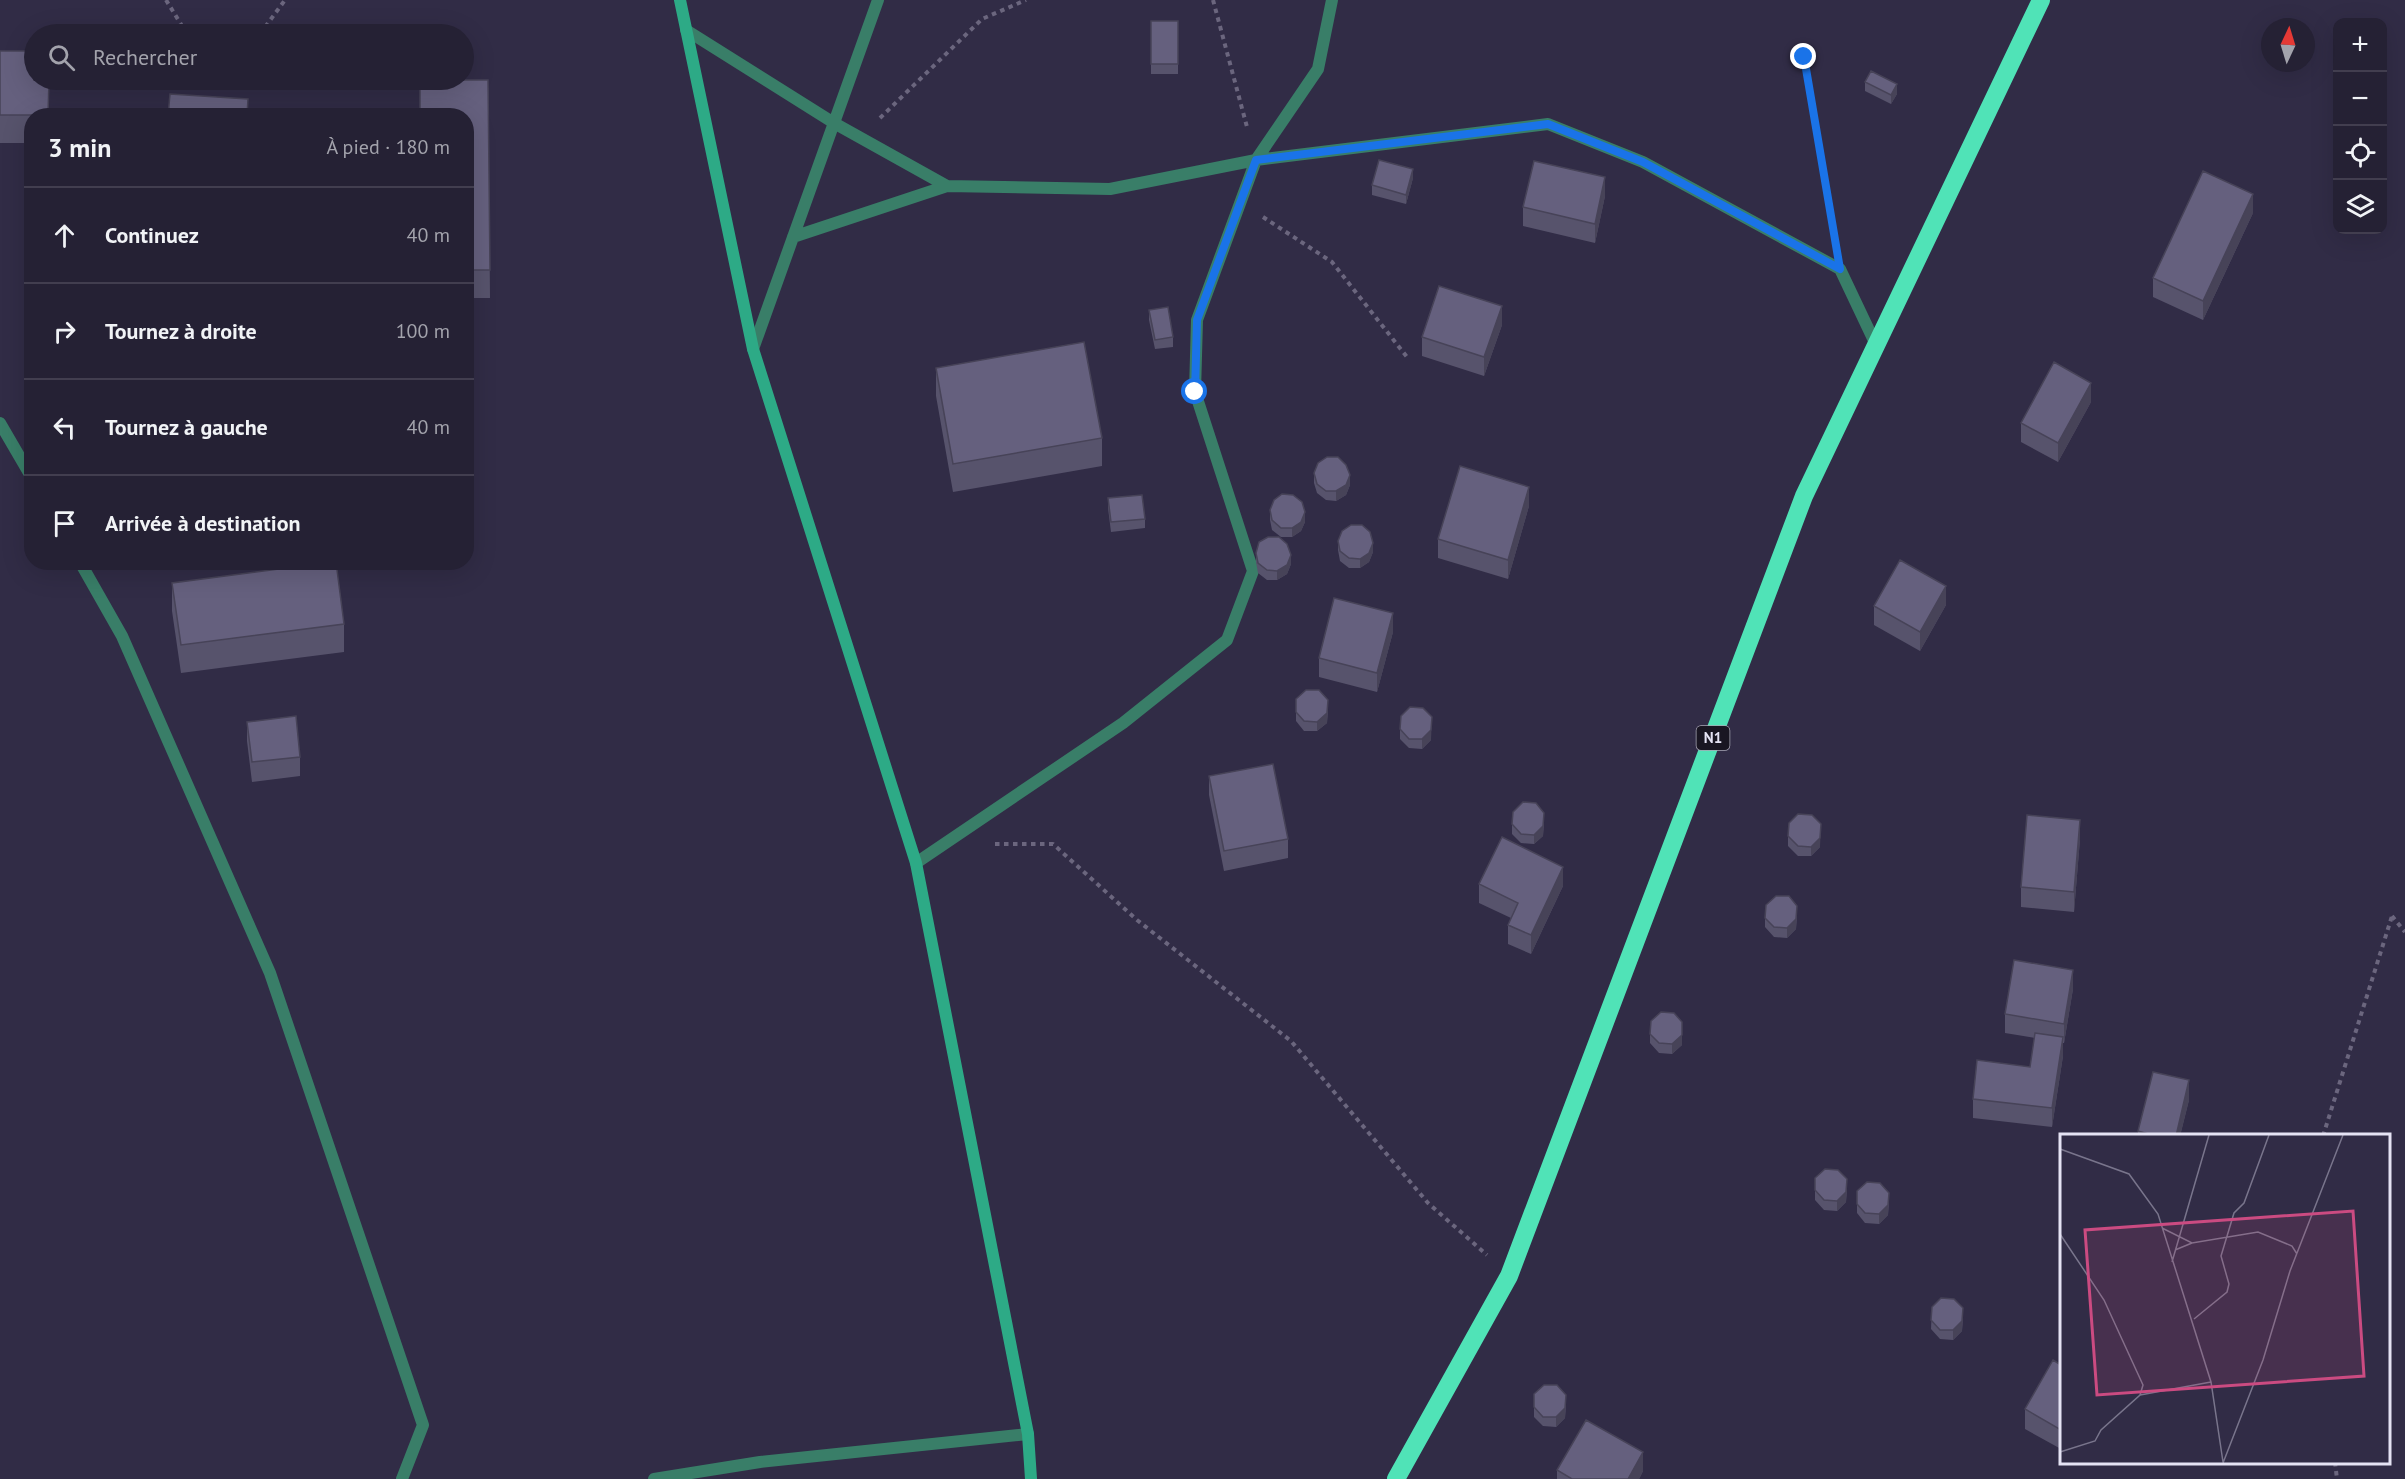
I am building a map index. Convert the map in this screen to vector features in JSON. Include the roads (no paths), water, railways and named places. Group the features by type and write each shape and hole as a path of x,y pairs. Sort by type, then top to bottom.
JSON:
{"highway":[{"name":"N1","path":"1396,1479 1509,1276 1804,496 2041,0"}],"street":[{"path":"680,0 753,349 916,863 1028,1434 1031,1479"},
{"path":"753,349 878,0"},
{"path":"916,863 1123,723 1227,640 1253,571 1195,392 1197,320 1256,160 1318,69 1332,0"},
{"path":"686,30 834,123 947,186"},
{"path":"793,237 947,186 1110,189 1256,160 1548,124 1643,162 1840,269 1876,345"},
{"path":"0,423 24,464"},
{"path":"85,570 122,636 270,972 423,1425 402,1479"},
{"path":"654,1479 760,1462 1028,1434"}]}
